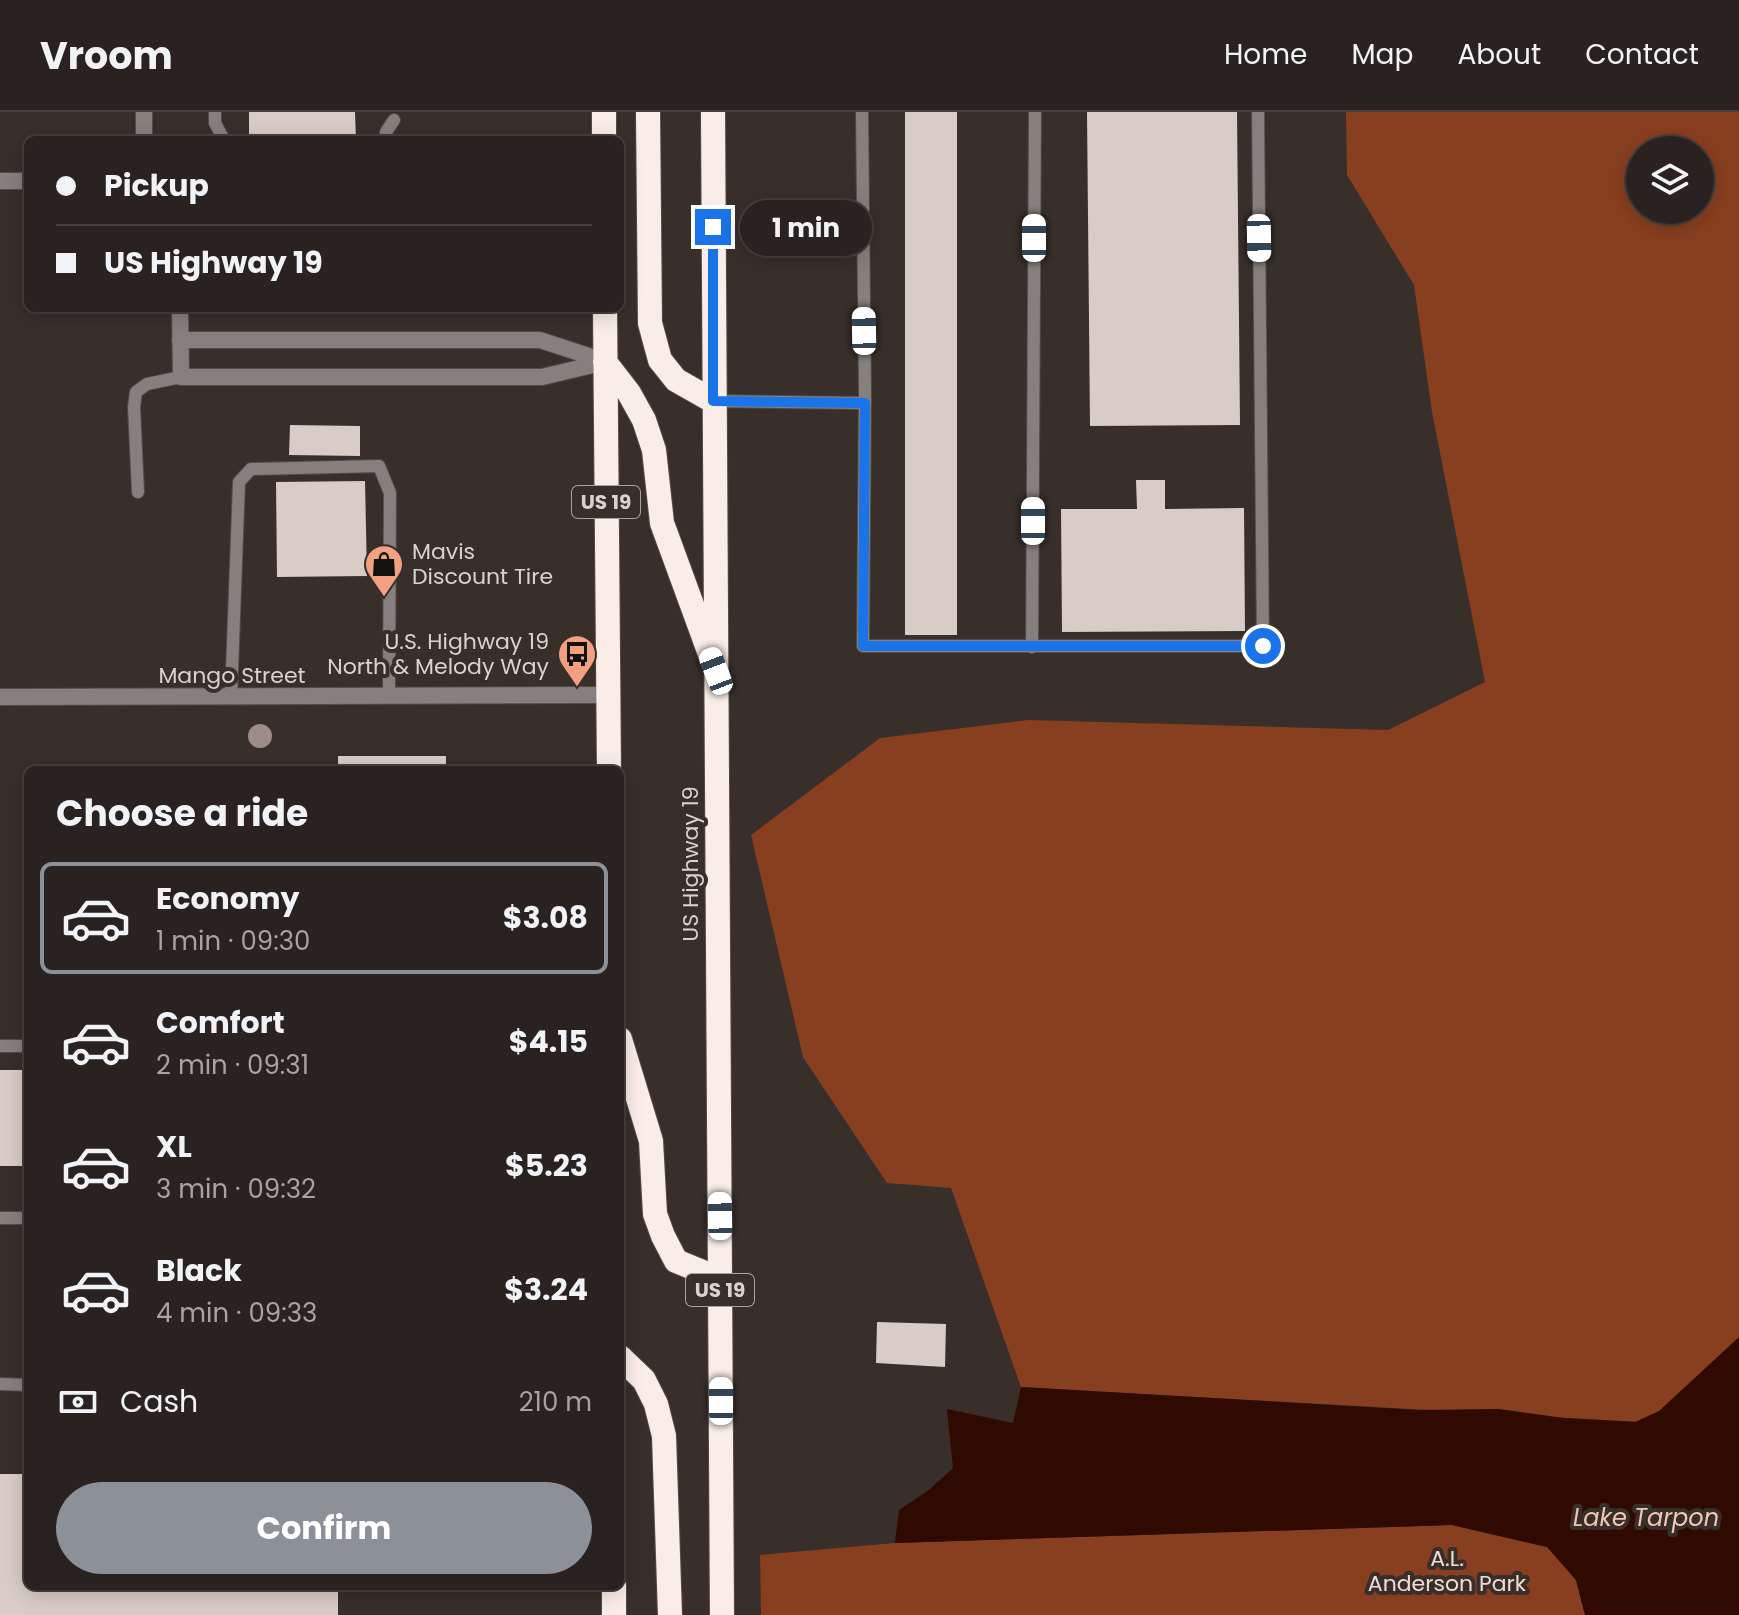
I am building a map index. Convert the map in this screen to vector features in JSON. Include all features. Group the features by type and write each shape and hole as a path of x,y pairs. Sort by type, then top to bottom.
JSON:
{"highway":[{"path":"604,112 604,136"},
{"path":"648,112 650,323 660,360 676,380 713,401"},
{"name":"US Highway 19","path":"713,112 722,1615"},
{"name":"US 19","path":"605,312 609,766"},
{"path":"605,362 629,393 644,420 654,450 662,523 716,671"},
{"path":"624,1052 651,1141 655,1214 663,1236 676,1261 720,1279"},
{"path":"624,1361 644,1380 656,1404 664,1436 670,1615"},
{"path":"614,1590 614,1615"}],"street":[{"path":"144,112 144,136"},
{"path":"0,181 24,181"},
{"path":"180,312 181,377 542,377 605,362"},
{"path":"180,340 540,340 605,362"},
{"name":"Mango Street","path":"0,697 608,695"}],"lane":[{"path":"215,112 215,123 222,136"},
{"path":"862,112 865,403 863,646 1032,647 1263,646 1258,112"},
{"path":"1032,647 1035,112"},
{"path":"386,136 394,120"},
{"path":"138,492 136,392 147,384 181,377"},
{"path":"713,401 865,403"},
{"path":"231,698 239,482 251,469 379,466 390,493 389,697"},
{"path":"0,1046 24,1046"},
{"path":"0,1218 24,1218"},
{"path":"0,1384 24,1385"}],"green space":[{"path":"1346,112 1739,112 1739,1387 1693,1425 1021,1387 951,1188 887,1183 803,1057 751,835 880,738 1028,720 1388,730 1485,682 1432,412 1414,285 1347,175"},
{"name":"A.L. Anderson Park","path":"1452,1525 1547,1547 1576,1580 1585,1615 761,1615 760,1555 895,1543"}],"water":[{"name":"Lake Tarpon","path":"1739,1337 1739,1615 1585,1615 1576,1580 1547,1547 1452,1525 895,1543 899,1510 929,1490 953,1468 947,1409 1013,1423 1021,1387 1418,1410 1499,1409 1564,1418 1635,1422 1659,1411"}],"building":[{"path":"249,112 355,112 356,136 249,136"},
{"path":"905,112 957,112 957,635 905,635"},
{"path":"1087,112 1237,112 1240,425 1090,426"},
{"path":"290,425 360,426 360,456 289,455"},
{"path":"1136,480 1165,480 1165,509 1244,508 1245,631 1062,632 1061,509 1137,509"},
{"path":"365,481 367,576 277,577 276,482"},
{"path":"338,756 446,756 446,766 338,766"},
{"path":"0,1070 24,1070 24,1166 0,1166"},
{"path":"877,1322 946,1324 945,1367 876,1363"},
{"path":"0,1474 24,1474 24,1590 338,1590 338,1615 0,1615"}],"place":[{"name":"Mavis Discount Tire","path":"384,598"},
{"name":"U.S. Highway 19 North & Melody Way","path":"577,688"}],"route":[{"path":"713,227 713,401 865,403 863,646 1263,646"}]}
